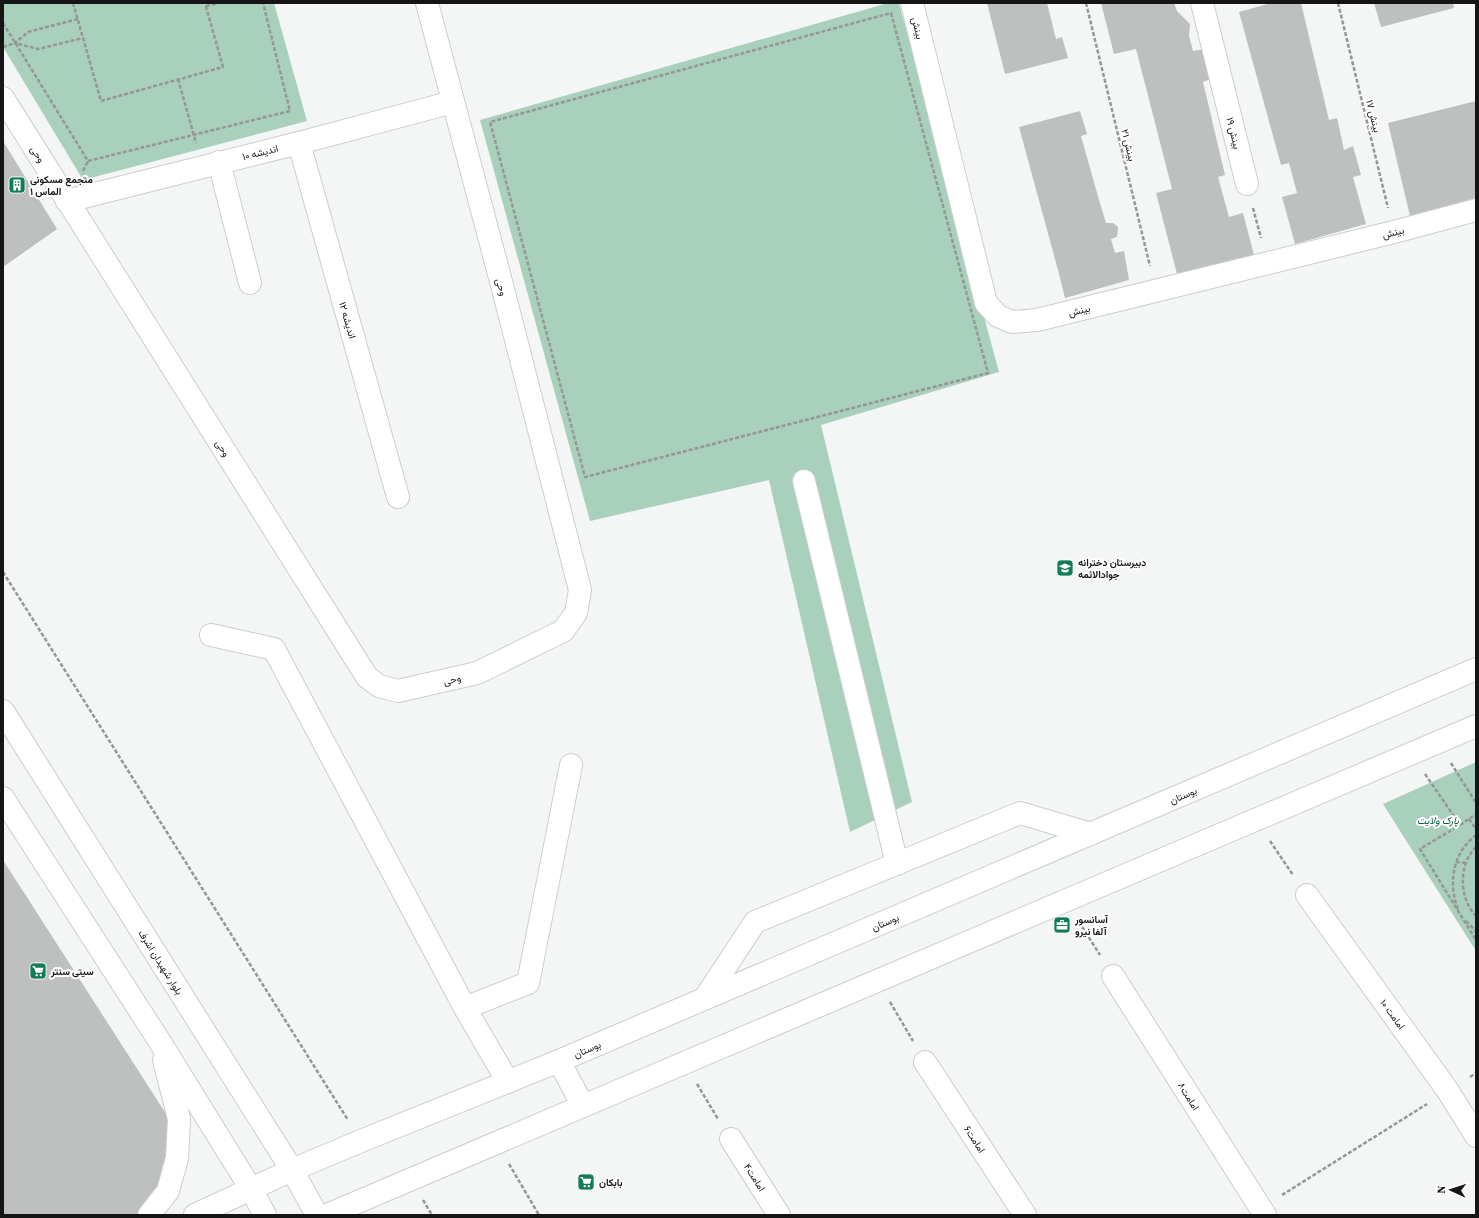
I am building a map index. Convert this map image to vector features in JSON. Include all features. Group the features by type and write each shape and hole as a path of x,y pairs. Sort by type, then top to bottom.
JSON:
{"street":[{"name":"وحی","path":"3,98 367,677 380,686 398,691 477,673 563,631 576,613 580,590 426,3"},
{"name":"بینش","path":"912,3 986,302 998,316 1012,322 1037,320 1156,292 1476,210"},
{"name":"بینش ۱۹","path":"1202,3 1247,184"},
{"name":"اندیشه ۱۰","path":"67,201 299,143 453,102"},
{"name":"اندیشه ۱۲","path":"299,143 398,497"},
{"path":"211,164 250,283"},
{"path":"804,481 897,864"},
{"path":"210,635 274,649 465,1008 508,1082"},
{"name":"بوستان","path":"195,1215 292,1170 559,1061 1476,669"},
{"name":"بلوار شهیدان اشرف","path":"3,711 292,1170 317,1215"},
{"path":"327,1215 1256,821 1476,726"},
{"path":"465,1008 528,983 571,765"},
{"path":"3,798 160,1042 251,1189 265,1215"},
{"path":"705,998 755,922 1020,813 1091,834"},
{"name":"امامت ۱۰","path":"1307,895 1448,1091 1476,1136"},
{"name":"امامت۸","path":"1113,976 1263,1212"},
{"path":"149,1215 168,1191 177,1158 179,1119 160,1042"},
{"path":"559,1061 583,1106"},
{"name":"امامت۶","path":"925,1062 1025,1215"},
{"name":"امامت۴","path":"731,1139 779,1215"}],"path":[{"path":"73,3 101,102 223,67 206,5 219,3"},
{"path":"3,23 88,161 290,111 263,3"},
{"name":"بینش ۲۱","path":"1086,3 1156,292"},
{"name":"بینش ۱۷","path":"1338,3 1394,232"},
{"path":"891,13 988,373 585,477 490,122 891,13"},
{"path":"3,47 15,43 28,32 78,19"},
{"path":"15,43 38,49 83,38"},
{"path":"178,80 194,135 211,164"},
{"path":"1247,184 1268,264"},
{"path":"3,572 361,1141"},
{"path":"1437,743 1476,803"},
{"path":"1411,754 1460,825"},
{"path":"1476,814 1420,849 1476,940"},
{"path":"1469,819 1476,829"},
{"path":"1256,821 1307,895"},
{"path":"1476,835 1465,846 1456,862 1452,881 1455,900 1462,918 1476,931"},
{"path":"1476,847 1466,863 1462,880 1464,896 1471,912 1476,916"},
{"path":"1456,862 1466,863"},
{"path":"1065,902 1113,976"},
{"path":"878,981 925,1062"},
{"path":"684,1063 731,1139"},
{"path":"1263,1212 1476,1073"},
{"path":"496,1143 539,1215"}],"green space":[{"path":"3,3 274,3 307,121 83,180 3,47"},
{"path":"888,3 899,3 999,372 821,425 912,802 850,832 769,480 590,521 480,120"},
{"name":"پارک ولایت","path":"1476,762 1476,951 1383,804"}],"building":[{"path":"987,3 1047,3 1056,39 1062,37 1068,58 1005,74"},
{"path":"1101,3 1174,3 1177,11 1190,24 1189,36 1193,51 1204,49 1211,79 1203,82 1225,175 1218,177 1229,217 1243,213 1254,255 1177,274 1156,193 1172,189 1136,49 1114,54"},
{"path":"1271,3 1301,3 1329,120 1337,118 1344,150 1353,146 1361,175 1353,177 1366,224 1295,244 1282,197 1297,193 1289,163 1281,165 1239,12"},
{"path":"1374,3 1453,3 1454,8 1381,27"},
{"path":"1476,101 1476,198 1410,216 1388,123"},
{"path":"1080,111 1087,134 1081,136 1099,200 1106,223 1113,223 1118,227 1117,237 1111,239 1115,253 1124,251 1129,280 1065,298 1019,127"},
{"name":"متجمع مسکونی الماس ۱","path":"3,141 57,229 3,267"},
{"name":"سیتی سنتر","path":"3,860 179,1134 173,1180 140,1215 3,1215"}],"place":[{"name":"متجمع مسکونی الماس ۱","path":"17,185"},
{"name":"دبیرستان دخترانه جوادالائمه","path":"1065,568"},
{"name":"آسانسور آلفا نيرو","path":"1062,925"},
{"name":"سیتی سنتر","path":"38,971"},
{"name":"بابکان","path":"586,1182"}]}
